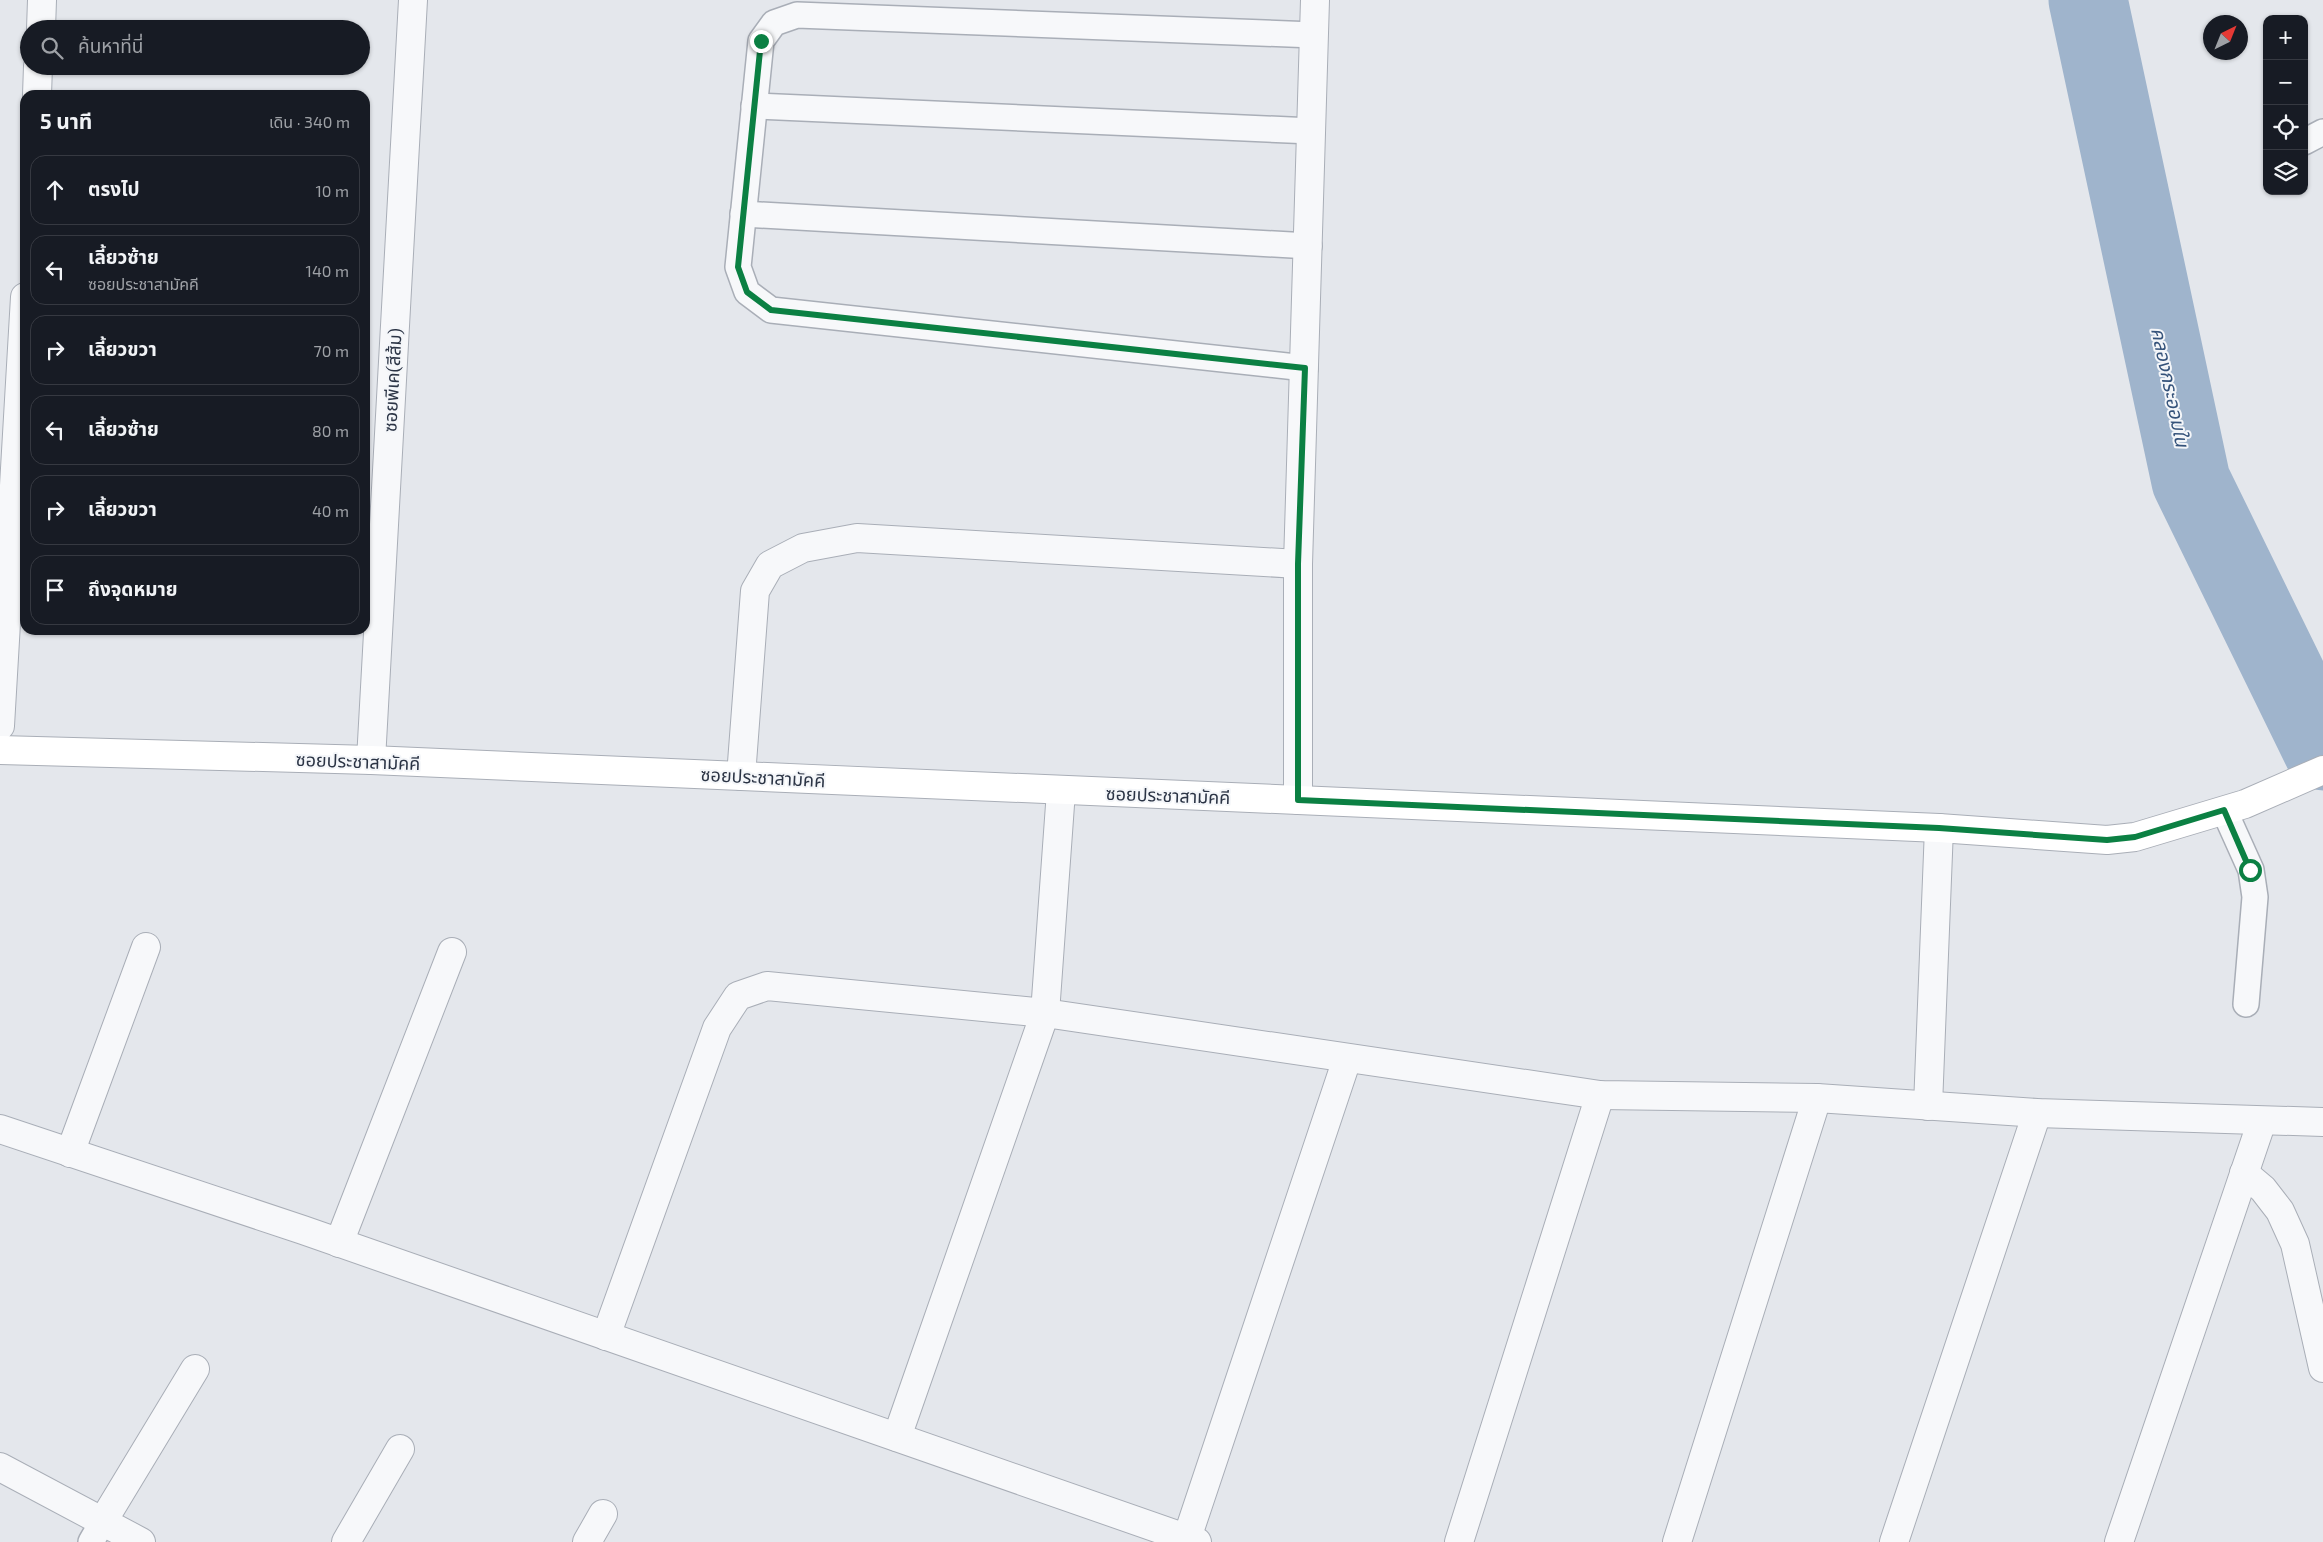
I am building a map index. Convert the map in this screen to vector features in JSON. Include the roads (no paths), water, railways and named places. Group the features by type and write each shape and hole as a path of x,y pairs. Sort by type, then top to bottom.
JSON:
{"street":[{"path":"41,20 42,0"},
{"name":"ซอยพีเค(สีส้ม)","path":"371,760 413,0"},
{"path":"1298,800 1298,564 1316,0"},
{"path":"37,90 38,75"},
{"path":"0,726 20,383"},
{"path":"740,776 754,591 770,565 803,548 857,538 1298,564"},
{"name":"ซอยประชาสามัคคี","path":"0,750 371,760 1939,828 2107,840 2135,837 2235,807 2323,770"},
{"path":"897,1437 1045,1013 1061,791"},
{"path":"1928,1106 1939,828"},
{"path":"70,1153 146,947"},
{"path":"339,1243 452,952"},
{"path":"606,1336 717,1028 738,996 767,986 1045,1013 1347,1059 1600,1094 1817,1098 2037,1113 2323,1122"},
{"path":"0,1130 339,1243 1192,1540 1347,1059"},
{"path":"1459,1542 1600,1094"},
{"path":"1677,1542 1817,1098"},
{"path":"1894,1542 2037,1113"},
{"path":"2119,1542 2262,1121"},
{"path":"2244,1173 2263,1189 2280,1211 2295,1244 2323,1368"},
{"path":"97,1532 195,1369"},
{"path":"346,1542 400,1449"},
{"path":"0,1467 97,1532 141,1542"},
{"path":"587,1542 603,1514"}],"lane":[{"path":"1305,368 771,310 747,292 738,267 761,41 774,24 797,15 1314,35"},
{"path":"754,106 1312,131"},
{"path":"2308,140 2323,132"},
{"path":"744,214 1309,246"},
{"path":"2235,807 2255,897 2246,1004"}],"waterway":[{"name":"คลองกระออมใน","path":"2088,0 2191,481 2323,751"}]}
